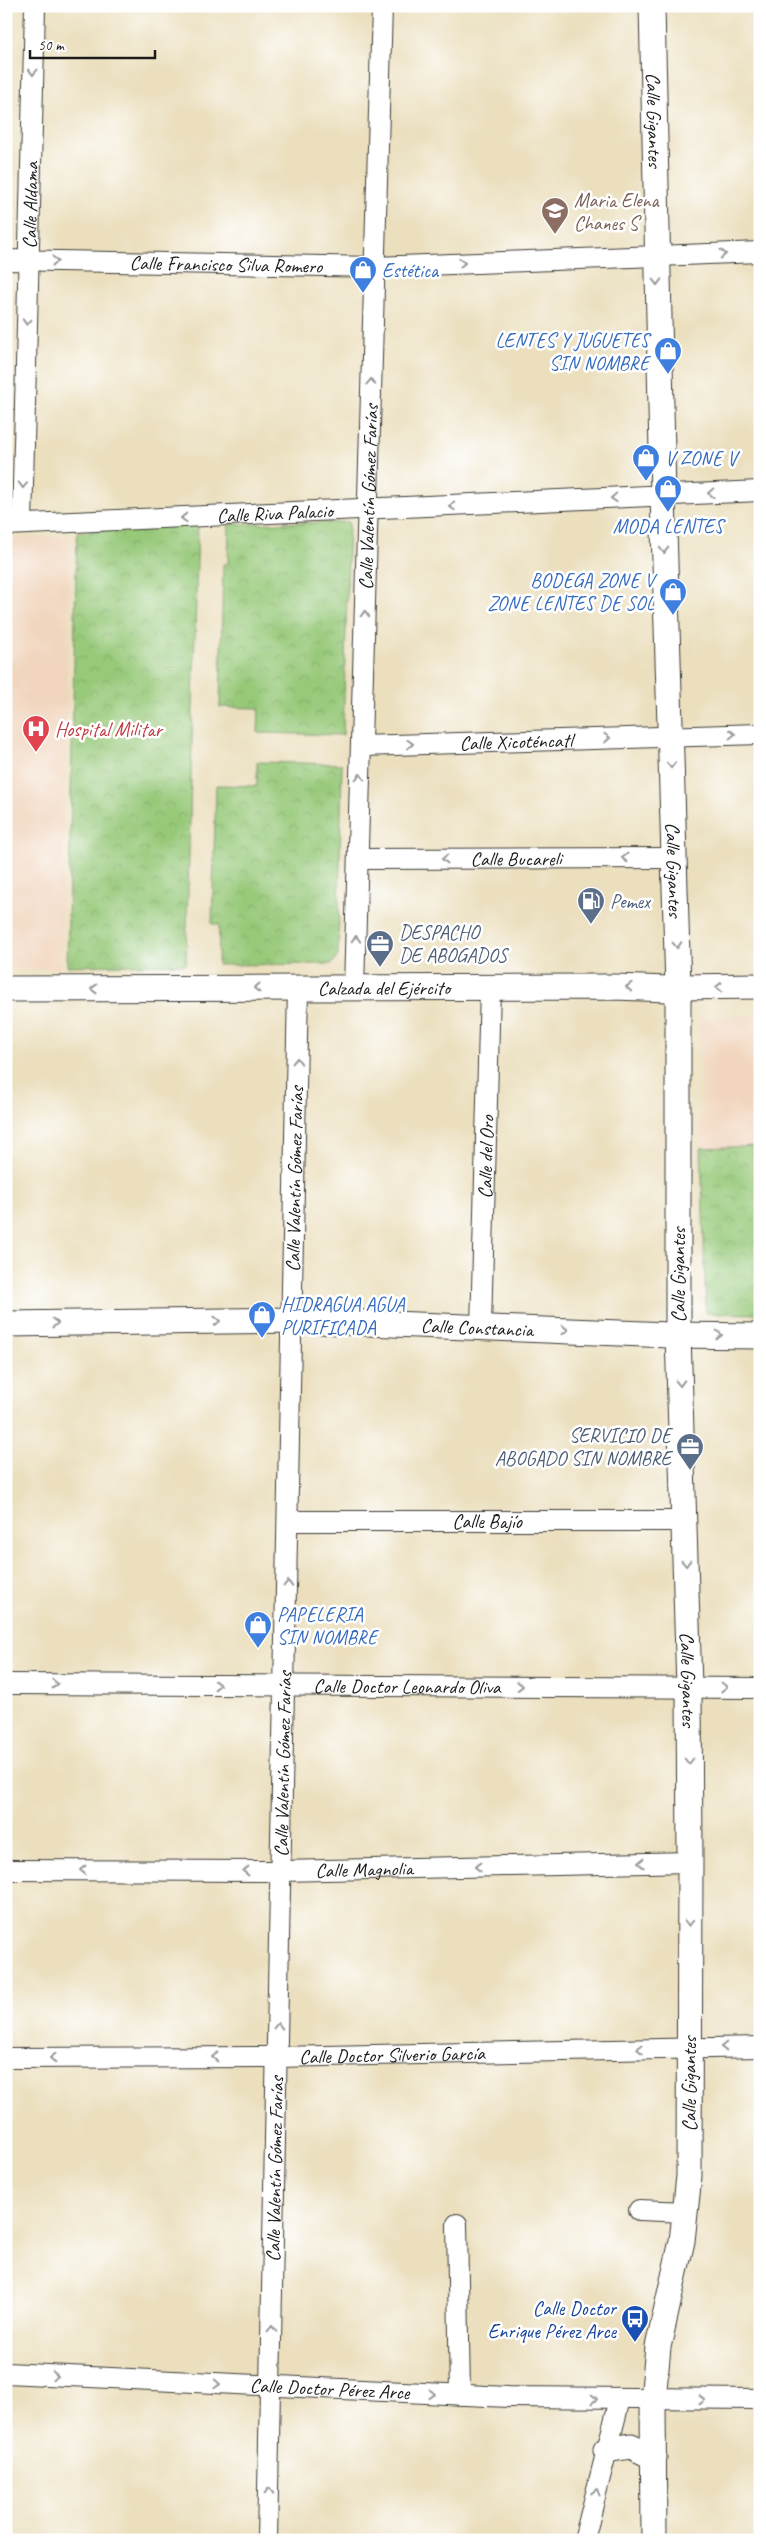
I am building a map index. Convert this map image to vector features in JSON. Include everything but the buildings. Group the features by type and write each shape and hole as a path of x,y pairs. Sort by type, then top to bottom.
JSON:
{"main road":[{"name":"Calle Gigantes","path":"652,6 663,496 678,987 678,1335 689,1687 690,1862 689,2176 682,2241 658,2348 653,2400 654,2540"},
{"name":"Calzada del Ejército","path":"6,989 615,987 668,989 678,987 760,986"},
{"name":"Calle Constancia","path":"6,1324 293,1320 678,1335 760,1336"},
{"path":"606,2450 631,2446 654,2457"}],"street":[{"name":"Calle Aldama","path":"14,525 29,260 34,6"},
{"name":"Calle Valentín Gómez Farías","path":"354,988 382,6"},
{"name":"Calle Francisco Silva Romero","path":"6,260 375,266 760,252"},
{"name":"Calle Riva Palacio","path":"14,525 760,491"},
{"name":"Calle Xicoténcatl","path":"361,746 760,734"},
{"name":"Calle Bucareli","path":"358,859 674,858"},
{"name":"Calle Valentín Gómez Farías","path":"267,2540 272,2386 298,988"},
{"name":"Calle del Oro","path":"481,1327 490,988"},
{"name":"Calle Bajío","path":"289,1520 684,1521"},
{"name":"Calle Doctor Leonardo Oliva","path":"6,1684 760,1688"},
{"name":"Calle Magnolia","path":"6,1870 281,1871 690,1862"},
{"name":"Calle Doctor Silverio García","path":"6,2058 277,2057 760,2047"},
{"path":"639,2210 686,2212"},
{"path":"457,2224 460,2395"},
{"name":"Calle Doctor Pérez Arce","path":"6,2373 460,2395 653,2400 760,2399"},
{"path":"584,2540 620,2399"}],"shaded area":[{"name":"Hospital Militar","path":"70,537 60,969 6,968 6,538"},
{"path":"760,1015 760,1146 701,1148 700,1018"}],"green space":[{"path":"349,522 343,735 258,733 259,708 220,707 223,564 228,564 229,524"},
{"path":"198,523 186,964 67,966 77,532"},
{"path":"257,762 342,764 338,956 332,964 218,965 219,924 212,924 216,785 257,786"},
{"path":"760,1146 760,1314 706,1313 701,1148"}],"place":[{"name":"Maria Elena Chanes S","path":"555,235"},
{"name":"Estética","path":"363,294"},
{"name":"LENTES Y JUGUETES SIN NOMBRE","path":"668,375"},
{"name":"V ZONE V","path":"646,482"},
{"name":"MODA LENTES","path":"668,513"},
{"name":"BODEGA ZONE V ZONE LENTES DE SOL","path":"673,616"},
{"name":"Hospital Militar","path":"36,753"},
{"name":"Pemex","path":"591,925"},
{"name":"DESPACHO DE ABOGADOS","path":"380,968"},
{"name":"HIDRAGUA AGUA PURIFICADA","path":"262,1339"},
{"name":"SERVICIO DE ABOGADO SIN NOMBRE","path":"690,1471"},
{"name":"PAPELERIA SIN NOMBRE","path":"258,1649"},
{"name":"Calle Doctor Enrique Pérez Arce","path":"635,2343"}]}
